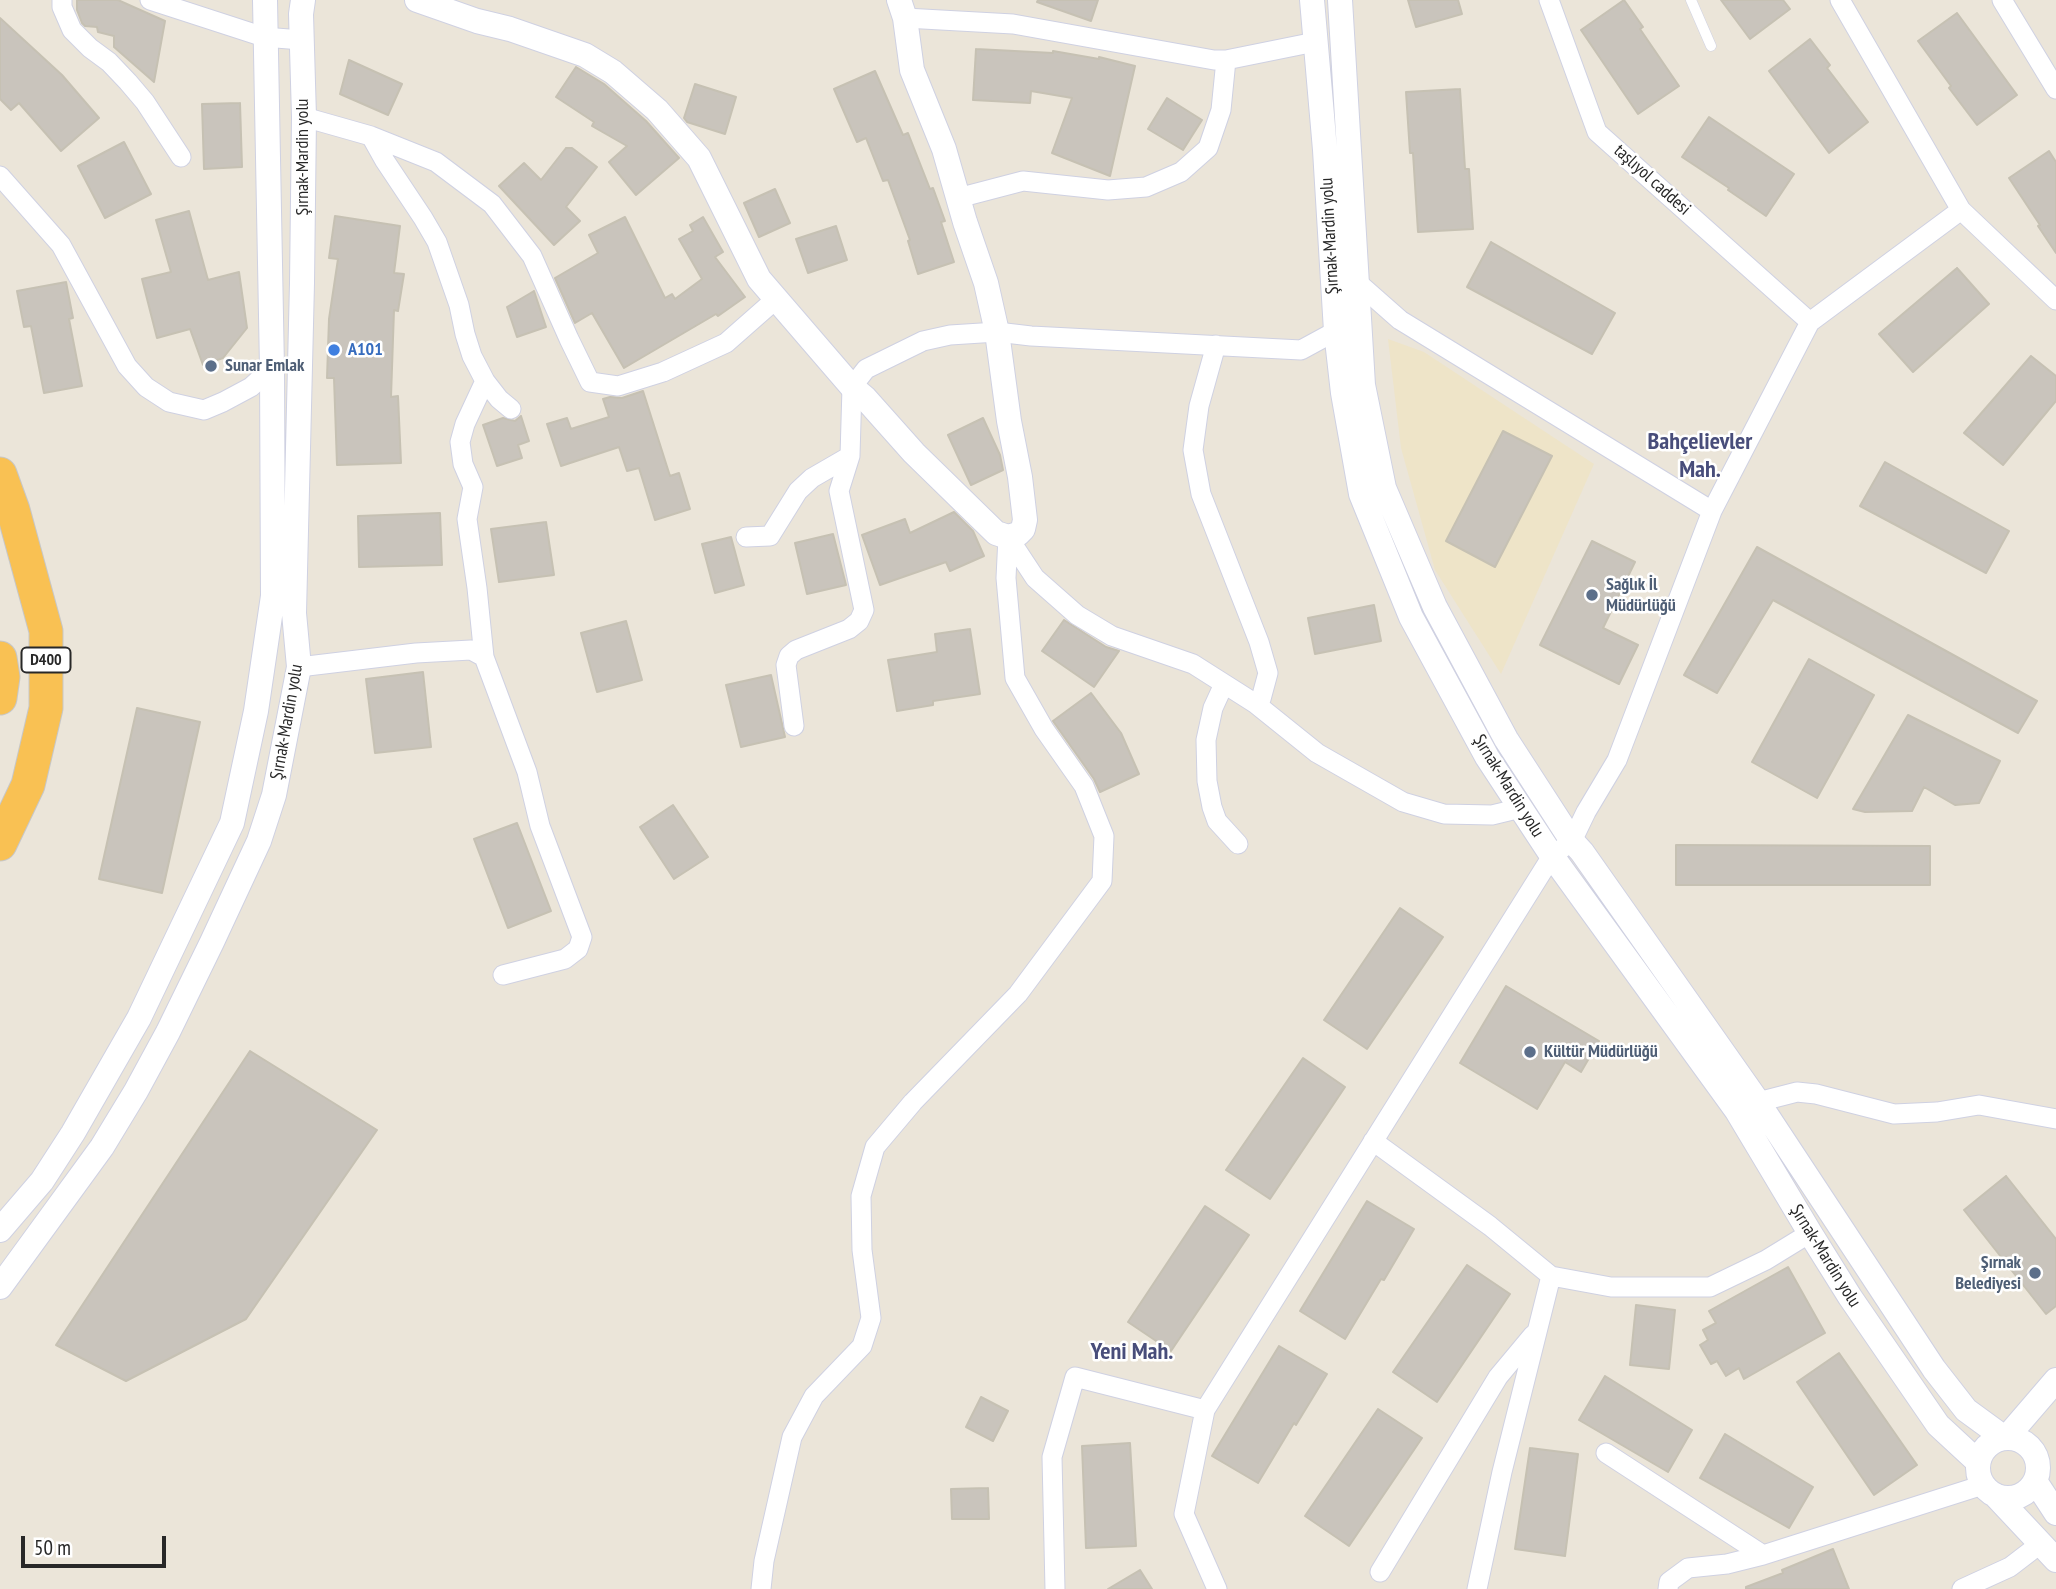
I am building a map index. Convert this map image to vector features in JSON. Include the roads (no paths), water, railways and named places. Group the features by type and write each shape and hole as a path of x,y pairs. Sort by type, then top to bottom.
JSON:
{"highway":[{"name":"D400","path":"0,474 13,510 46,631 46,708 27,785 0,844"},
{"name":"D400","path":"0,657 3,677 0,698"}],"street":[{"path":"62,0 62,7 72,30 128,82 160,123 181,158"},
{"path":"150,0 264,37 302,40"},
{"name":"Şırnak-Mardin yolu","path":"0,1230 42,1181 139,1018 232,823 256,711 273,596 265,0"},
{"name":"Şırnak-Mardin yolu","path":"0,1287 102,1147 143,1079 206,953 262,829 274,795 299,667 294,613 304,117 303,0"},
{"path":"417,0 585,55 613,72 657,110 699,158 759,279 852,387 914,453 988,526 996,533 1008,537 1018,534 1023,529 1025,520 997,332 986,283 944,149 912,70 902,9 1013,24 1214,60 1226,60 1315,42"},
{"name":"Şırnak-Mardin yolu","path":"1312,0 1325,150 1336,331 1343,393 1361,494 1411,617 1487,757 1552,856 1737,1111 1865,1319 1938,1425 2048,1552"},
{"name":"Şırnak-Mardin yolu","path":"1340,0 1363,385 1384,488 1435,607 1506,739 1572,841 1758,1101 1934,1369 1966,1410 2005,1437"},
{"name":"taşlıyol caddesi","path":"1549,0 1597,132 1810,323"},
{"path":"1840,0 1961,210 2056,300"},
{"path":"2002,0 2056,89"},
{"path":"958,198 1023,181 1108,190 1146,187 1181,172 1208,148 1221,110 1226,60"},
{"path":"304,117 371,136 436,163 492,204 533,256 590,382 618,386 663,372 726,343 776,299"},
{"path":"371,136 437,242 459,305 472,356 485,381 511,409"},
{"path":"0,176 61,245 127,366 145,387 169,402 204,410 251,387 272,368"},
{"path":"1217,1589 1184,1514 1205,1410 1552,856 1572,841 1617,760 1712,511 1810,323 1961,210"},
{"path":"1358,284 1400,320 1712,511"},
{"path":"794,726 786,665 789,656 796,650 849,629 859,621 864,610 839,491 850,456 852,387 866,369 923,341 950,335 997,332 1301,350 1336,331"},
{"path":"1216,345 1199,406 1193,450 1201,494 1255,631 1268,673 1261,699 1256,704"},
{"path":"485,381 460,442 463,464 473,487 467,519 484,657 527,772 540,826 582,937 578,949 565,959 503,975"},
{"path":"746,537 770,536 798,491 813,478 850,456"},
{"path":"1008,537 1035,578 1077,615 1112,636 1193,664 1256,704 1317,753 1404,802 1444,814 1492,815 1521,808"},
{"path":"761,1589 764,1561 792,1437 814,1396 862,1346 871,1318 862,1250 861,1196 875,1147 913,1102 1018,994 1102,881 1104,836 1084,786 1044,729 1015,678 1006,578 1008,537"},
{"path":"299,667 416,653 471,650 484,657"},
{"path":"1224,684 1213,708 1206,740 1207,781 1217,821 1238,844"},
{"path":"1758,1101 1797,1092 1816,1094 1894,1114 1937,1112 1979,1105 2056,1119"},
{"path":"1373,1141 1490,1226 1551,1276 1611,1287 1710,1287 1766,1260 1810,1233"},
{"path":"1477,1589 1502,1472 1551,1276"},
{"path":"1380,1572 1498,1377 1538,1329"},
{"path":"1055,1589 1052,1457 1075,1377 1205,1410"},
{"path":"2005,1437 2056,1380"},
{"path":"2056,1452 2037,1477 2022,1494 2004,1498 1985,1481 1980,1453 1994,1440 2005,1437 2029,1446 2038,1463 2037,1477 2056,1513"},
{"path":"1606,1453 1763,1555"},
{"path":"1668,1589 1669,1583 1688,1568 1727,1564 1763,1555 1985,1481"},
{"path":"1962,1589 2048,1552"}],"lane":[{"path":"1691,0 1711,46"}],"place":[{"name":"A101","path":"334,350"},
{"name":"Sunar Emlak","path":"211,366"},
{"name":"Sağlık İl Müdürlüğü","path":"1592,595"},
{"name":"Kültür Müdürlüğü","path":"1530,1052"},
{"name":"Şırnak Belediyesi","path":"2035,1273"}],"district":[{"name":"Bahçelievler Mah.","path":"1700,456"},
{"name":"Yeni Mah.","path":"1132,1352"}]}
